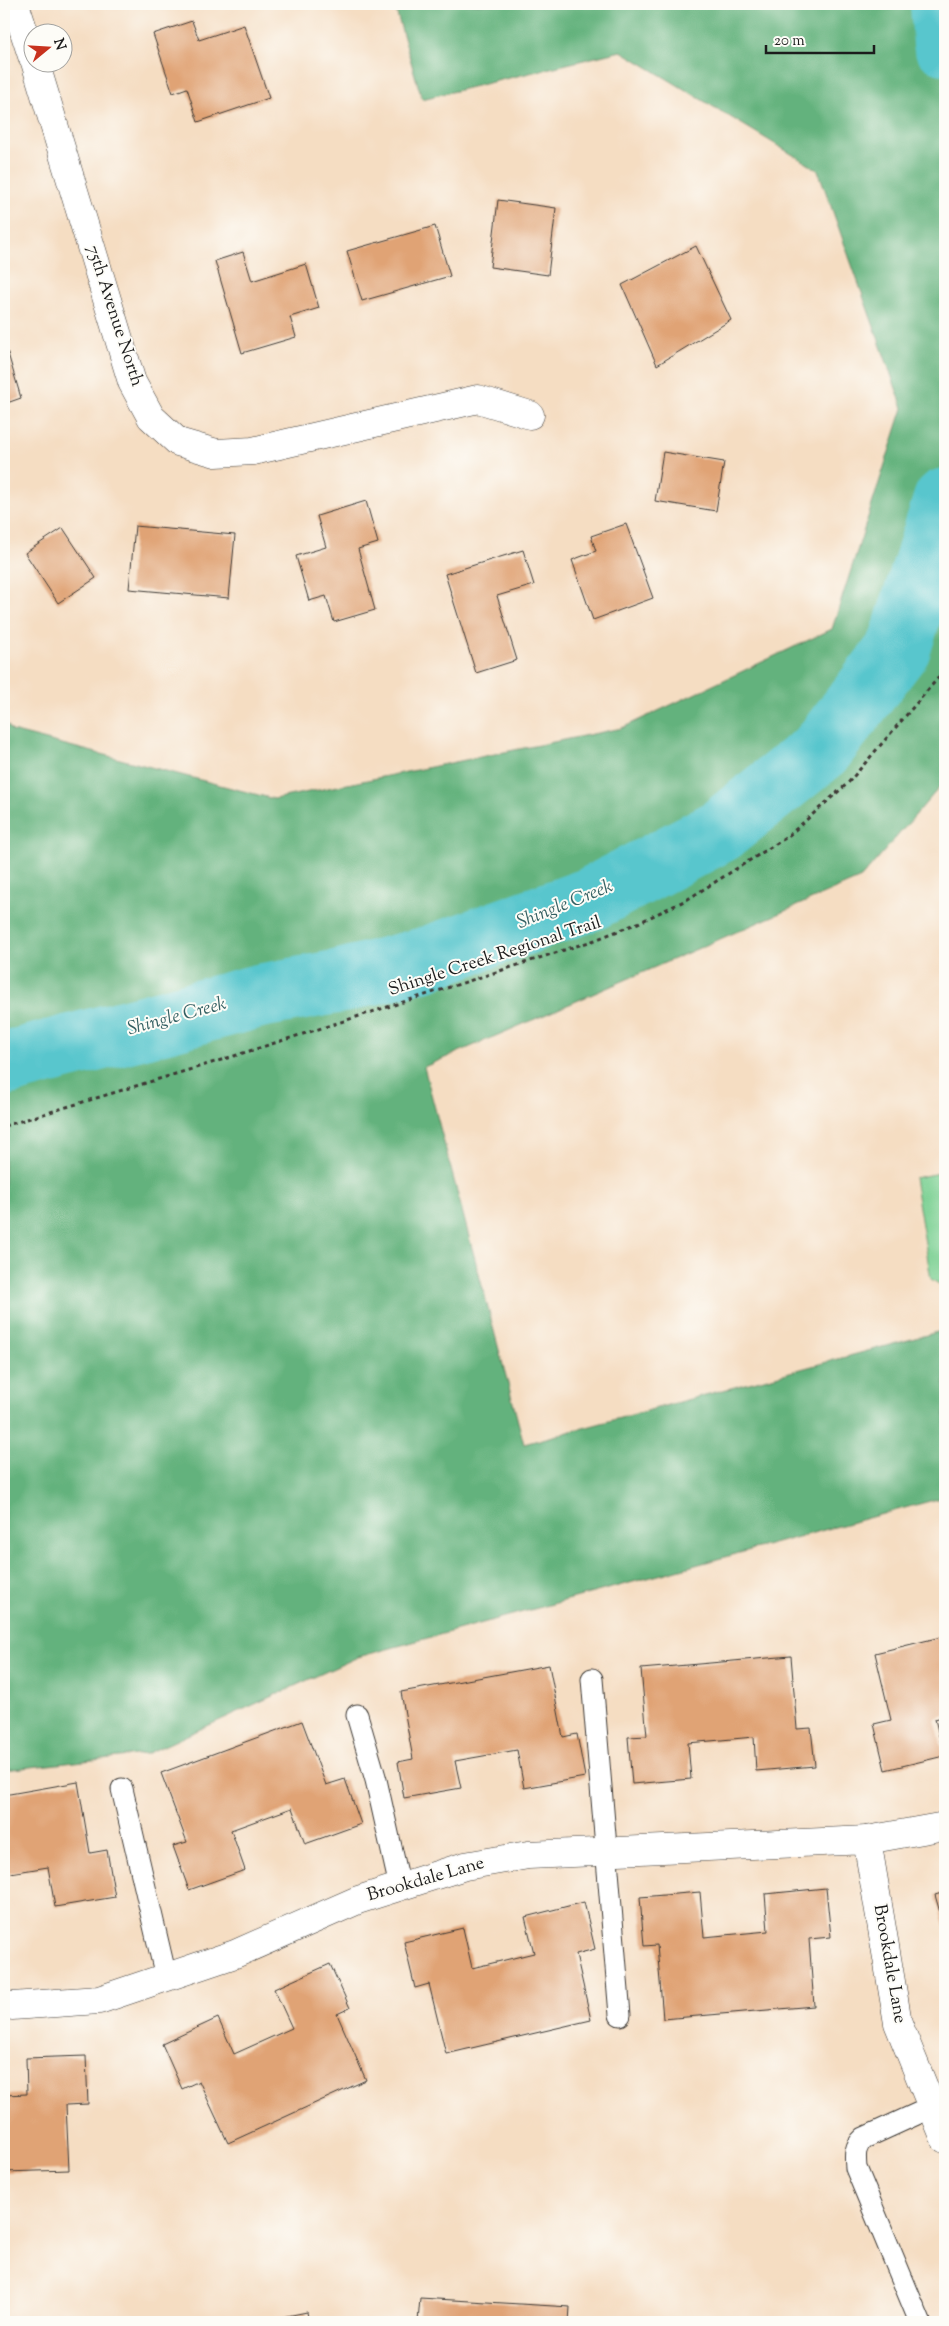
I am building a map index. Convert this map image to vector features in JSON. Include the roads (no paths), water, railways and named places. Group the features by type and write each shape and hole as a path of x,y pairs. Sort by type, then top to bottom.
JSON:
{"street":[{"path":"15,4 22,25"},
{"name":"75th Avenue North","path":"38,72 132,382 151,417 178,442 216,453 253,451 478,399 530,415"},
{"name":"Brookdale Lane","path":"4,2004 12,2006 99,2000 235,1954 358,1900 465,1866 519,1856 606,1850 867,1840 945,1826"},
{"name":"Brookdale Lane","path":"867,1840 898,2023 945,2139"}],"lane":[{"path":"592,1679 620,2015"},
{"path":"357,1715 376,1780 400,1887"},
{"path":"122,1789 166,1977"},
{"path":"920,2322 856,2168 855,2156 857,2145 864,2138 932,2107"}],"waterway":[{"name":"Shingle Creek","path":"942,4 945,43"},
{"name":"Shingle Creek","path":"4,1064 259,996 341,981 425,959 591,899 720,831 821,750 899,648 945,500"}]}
